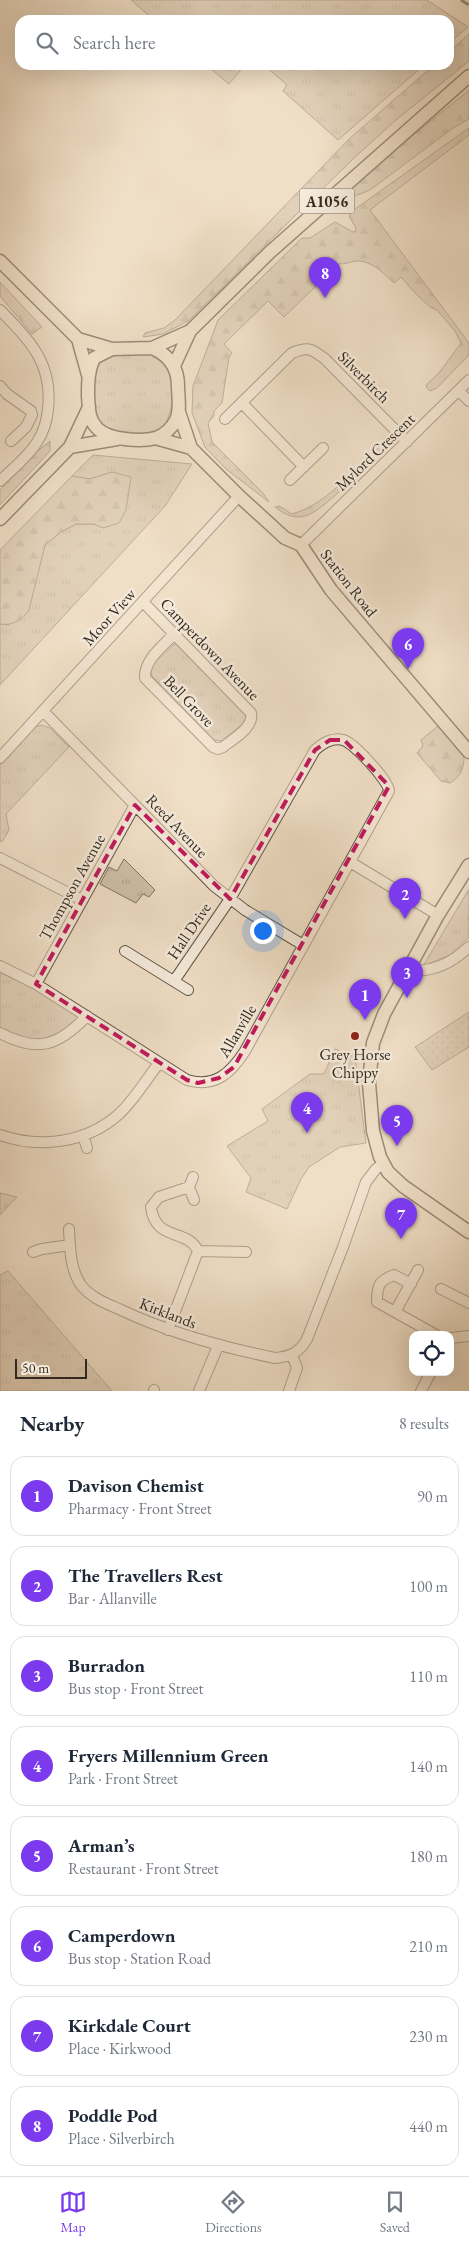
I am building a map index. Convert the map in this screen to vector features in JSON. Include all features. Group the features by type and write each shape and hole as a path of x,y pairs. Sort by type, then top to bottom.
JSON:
{"main road":[{"name":"A1056","path":"152,348 190,331 270,252 469,76"},
{"path":"0,261 78,339 112,349 152,348 167,356 178,375 179,412 171,428 155,438 117,439 70,447"},
{"name":"A1056","path":"174,366 190,331"},
{"path":"78,339 88,375 89,414 98,429 106,436 117,439"},
{"path":"88,375 94,358 112,349"},
{"path":"0,518 70,447 89,408"},
{"name":"Station Road","path":"179,412 191,448 239,496 286,538 300,545 331,590 469,752"},
{"name":"Station Road","path":"155,438 191,448"},
{"path":"469,865 438,915 384,1014 371,1052 370,1109 377,1147 383,1164 391,1176 469,1232"}],"street":[{"path":"0,310 28,338 35,348 45,370 49,394 46,419 38,441 0,481"},
{"name":"Silverbirch","path":"242,403 292,353 304,348 314,351 326,359 407,442"},
{"name":"Mylord Crescent","path":"300,545 469,380"},
{"path":"1,388 28,407 32,415 26,426 11,441"},
{"path":"459,391 469,401"},
{"path":"224,419 242,403 304,467"},
{"path":"290,480 323,448"},
{"name":"Moor View","path":"0,758 239,496"},
{"name":"Camperdown Avenue","path":"143,602 251,713 252,719"},
{"name":"Bell Grove","path":"174,634 148,664 145,669 145,678 213,747 218,749 249,725 252,719"},
{"name":"Reed Avenue","path":"43,711 214,886 245,910 303,944"},
{"name":"Allanville","path":"0,966 36,984 187,1080 198,1083 220,1078 227,1074 244,1051 387,795 389,786 386,781 349,742 335,739 324,743 315,750 230,899"},
{"name":"Thompson Avenue","path":"36,984 136,805"},
{"path":"0,858 82,900"},
{"path":"350,862 438,915"},
{"name":"Hall Drive","path":"174,981 230,899"},
{"path":"409,970 421,971 442,966 452,961 469,947"},
{"name":"Hall Drive","path":"126,951 188,990"},
{"path":"0,1033 15,1042 33,1046 50,1043 72,1032 87,1016"},
{"path":"0,1135 33,1142 54,1142 83,1135 117,1116 159,1063"},
{"path":"83,1135 87,1148"},
{"path":"289,1391 297,1368 292,1355 299,1350 307,1339 366,1182 376,1169 383,1164"},
{"path":"194,1200 191,1182 159,1197 146,1206 159,1227 191,1242 198,1251"},
{"name":"Kirklands","path":"69,1229 72,1262 77,1279 90,1294 140,1320 218,1346 275,1358 292,1355"},
{"path":"33,1252 70,1245"},
{"path":"198,1251 246,1252"},
{"path":"168,1330 198,1251"},
{"path":"395,1312 418,1270"},
{"path":"411,1284 394,1275 382,1280 377,1290 377,1302 429,1331"},
{"path":"441,1289 469,1303"},
{"path":"454,1338 469,1336"},
{"path":"199,1391 218,1346"},
{"path":"421,1391 429,1376"}],"highlighted area":[{"path":"330,740 344,740 389,786 245,1051 234,1067 219,1078 198,1083 187,1080 36,984 135,805 230,899 315,750"}],"green space":[{"path":"131,0 427,0 450,15 148,15"},
{"path":"454,18 468,27 454,39"},
{"path":"469,34 469,61 396,120 353,159 188,321 163,334 143,337 145,333 164,328 175,320 349,139 428,70 454,70 454,48"},
{"path":"212,70 241,70 229,84"},
{"path":"270,70 418,70 338,140 283,91 287,85"},
{"path":"469,90 469,119 453,128 370,190 352,197 348,194 349,189 364,175"},
{"path":"469,128 469,135 370,210 469,343 469,355 437,388 430,391 426,387 461,343 455,331 437,310 430,307 401,277 394,283 377,268 361,261 339,264 284,317 268,301 224,344 232,353 229,357 222,403 214,411 214,416 208,423 212,442 263,493 269,502 226,469 205,447 192,413 193,386 218,320 302,238 310,238 335,222 355,232 356,228 349,216 355,209"},
{"path":"0,282 42,327 32,334 0,296"},
{"path":"148,353 155,355 165,362 172,377 173,398 168,418 157,431 150,433 119,433 109,430 102,426 95,413 94,401 97,368 101,361 107,357"},
{"path":"387,436 390,442 338,493 317,510 308,515 294,517 275,507 279,506 292,514 306,509 319,501 344,481"},
{"path":"50,441 50,451 0,505 0,490"},
{"path":"93,455 192,464 165,506 0,685 0,624 9,625 39,568 45,545 61,532 76,524 94,524 103,528 112,472 90,479 72,476"},
{"path":"112,472 131,477 126,510 119,523 103,528 94,524 76,524 61,532 45,545 29,610 17,622 0,624 0,550 72,476 90,479"},
{"path":"174,644 181,645 245,713 246,721 222,741 214,740 152,676 150,670 153,664"},
{"path":"42,725 50,728 69,747 6,814 9,830 2,842 0,841 0,765 35,727"},
{"path":"438,726 464,757 461,772 450,783 441,781 417,753 423,746 421,740"},
{"path":"124,859 155,890 149,897 143,894 136,903 100,884 109,867 117,871"},
{"path":"469,889 469,937 450,955 423,966"},
{"path":"0,972 35,988 79,1017 59,1034 47,1040 34,1042 26,1041 0,1029"},
{"path":"469,1012 469,1047 432,1070 415,1047"},
{"path":"335,1049 355,1057 366,1143 340,1147 309,1167 301,1179 287,1209 246,1192 251,1178 227,1146 268,1121 262,1109 310,1074 324,1074"},
{"path":"0,1193 17,1197 0,1215"},
{"path":"8,1271 112,1391 0,1391 0,1275"}],"railway":[{"path":"461,0 469,5"}],"place":[{"name":"Poddle Pod","path":"325,298"},
{"name":"Camperdown","path":"408,669"},
{"name":"The Travellers Rest","path":"405,919"},
{"name":"Burradon","path":"407,998"},
{"name":"Davison Chemist","path":"365,1020"},
{"name":"Grey Horse Chippy","path":"355,1036"},
{"name":"Fryers Millennium Green","path":"307,1133"},
{"name":"Arman’s","path":"397,1146"},
{"name":"Kirkdale Court","path":"401,1239"}]}
